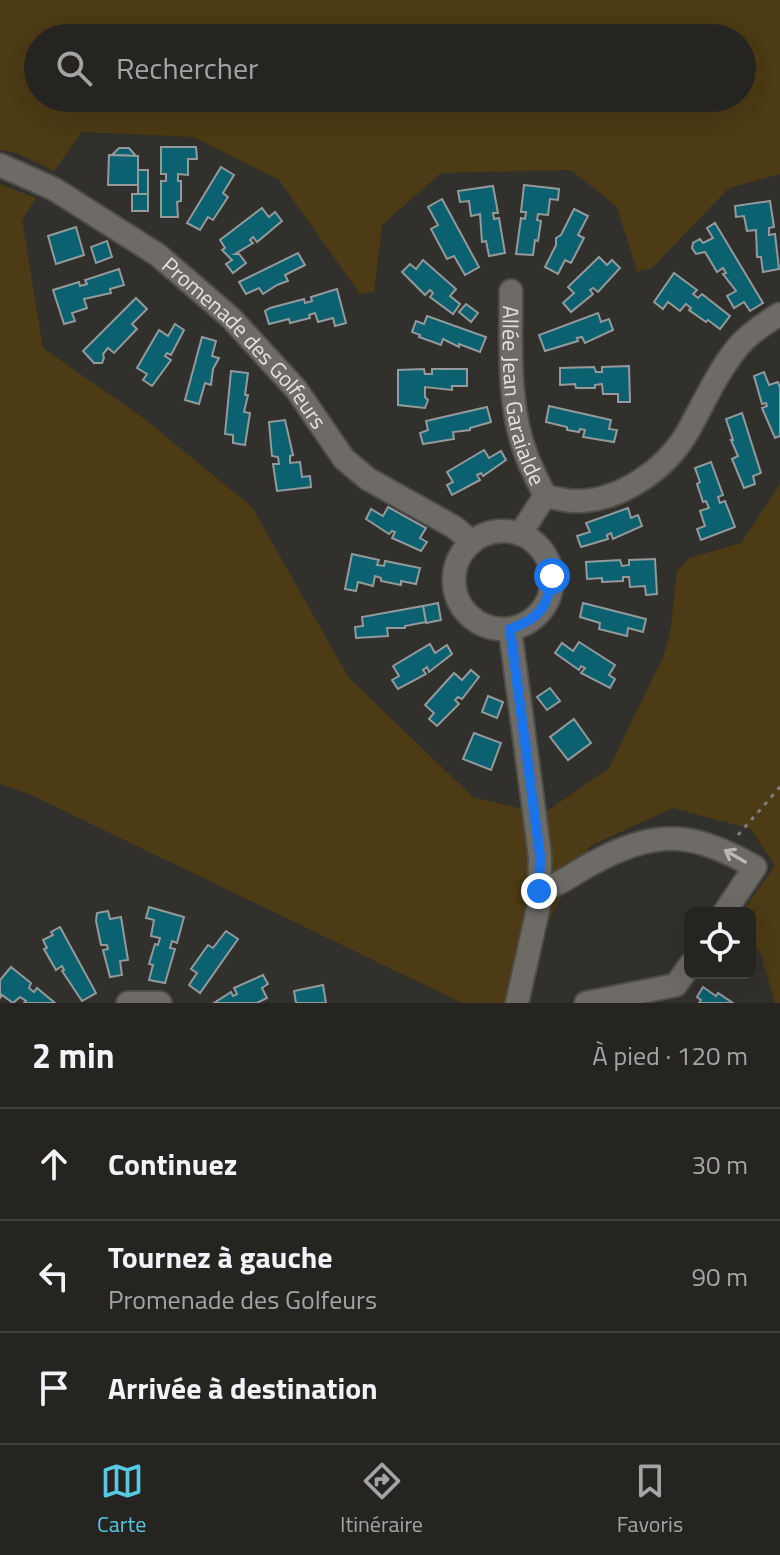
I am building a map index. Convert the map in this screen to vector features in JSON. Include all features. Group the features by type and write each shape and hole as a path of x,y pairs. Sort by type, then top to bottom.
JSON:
{"street":[{"name":"Promenade des Golfeurs","path":"0,165 54,189 158,255 231,318 296,389 344,459 368,479 454,527 471,541"},
{"name":"Allée Jean Garaialde","path":"511,291 513,392 517,420 526,455 545,496"},
{"path":"520,534 545,496 575,501 607,497 657,468 685,437 738,346 765,322 780,314"},
{"path":"503,531 520,534 536,543 547,558 552,576 550,594 541,611 528,623 510,629 489,627 470,617 457,600 453,579 458,558 471,541 486,533 503,531"},
{"path":"510,629 540,856 539,905 517,1003"},
{"path":"539,891 557,886 607,855 636,843 659,838 685,839 720,847 755,867 728,907"},
{"path":"586,1003 676,985 684,974"},
{"path":"128,1003 160,1003"}],"path":[{"path":"727,851 736,836 780,787"}],"shaded area":[{"path":"0,0 780,0 780,174 729,188 652,268 637,272 617,207 571,170 441,173 382,225 374,292 360,294 279,180 193,137 82,132 54,171 16,153 0,150"},
{"path":"0,184 36,198 22,220 43,348 142,417 252,507 349,678 473,797 543,814 609,768 664,655 670,634 677,571 689,558 741,543 780,484 780,1003 775,1003 760,952 756,948 756,907 745,907 775,866 751,829 673,808 590,846 527,959 513,1003 462,1003 29,794 0,784"}],"building":[{"path":"161,147 196,147 197,159 188,159 188,175 178,174 181,201 177,202 178,217 161,217 161,181 166,181 166,174 161,174"},
{"path":"119,148 129,148 136,156 112,155"},
{"path":"109,155 138,156 138,185 108,185"},
{"path":"221,167 234,175 223,193 228,197 213,220 208,217 200,230 187,223"},
{"path":"138,170 148,170 148,194 138,194"},
{"path":"524,185 559,189 558,200 550,199 548,215 538,214 537,220 541,221 533,255 516,254 521,218 525,219 526,212 521,212"},
{"path":"493,186 498,213 493,213 494,219 499,218 505,253 489,256 486,241 482,242 480,214 471,216 469,201 460,202 458,191"},
{"path":"132,194 148,194 148,211 132,211"},
{"path":"442,199 479,267 465,275 454,256 447,259 431,229 438,225 428,207"},
{"path":"770,201 774,227 769,228 769,235 775,234 779,269 763,272 761,257 757,257 756,230 747,231 744,216 736,217 735,206"},
{"path":"262,208 269,217 275,212 282,221 257,242 253,237 250,240 253,243 235,254 239,254 246,263 233,273 226,264 232,260 222,250 225,248 220,240"},
{"path":"574,209 588,216 578,235 584,238 571,263 565,260 558,274 545,267 556,245 556,238 561,235"},
{"path":"715,223 763,303 750,311 744,302 734,308 727,296 736,291 723,274 726,273 723,268 717,272 705,252 696,254 692,248 693,243 700,239 703,243 713,238 707,228"},
{"path":"76,227 84,255 56,264 48,236"},
{"path":"107,241 112,257 96,263 91,247"},
{"path":"298,253 305,265 285,275 288,281 263,294 259,288 246,294 239,282"},
{"path":"599,257 607,265 612,260 620,268 598,292 593,288 590,290 593,294 571,312 563,303 574,293 568,287"},
{"path":"423,260 456,289 450,296 460,304 453,314 430,297 433,293 430,290 425,295 402,272 410,264 416,269"},
{"path":"119,269 124,285 110,289 111,293 84,299 87,308 72,313 75,321 64,324 53,290 79,282 80,286 87,284 85,280"},
{"path":"674,273 697,290 693,294 698,298 702,294 730,316 720,329 689,310 691,308 686,304 680,311 668,302 663,309 654,302"},
{"path":"337,289 346,323 335,326 333,318 318,322 315,313 309,315 310,318 290,323 289,319 269,324 265,311 270,308 304,299 305,303 312,301 311,297"},
{"path":"136,298 147,309 132,324 137,329 114,353 108,348 103,354 102,363 94,363 83,351"},
{"path":"466,304 478,313 471,322 459,312"},
{"path":"598,313 601,322 609,319 613,330 585,343 582,337 577,338 578,341 545,351 539,335"},
{"path":"427,316 486,337 480,352 443,339 441,345 412,332 416,321 424,324"},
{"path":"175,324 184,330 171,355 167,353 165,356 171,360 152,386 143,380 147,374 137,368 159,330 168,336"},
{"path":"202,337 216,341 212,356 219,358 213,369 211,385 205,383 199,404 185,400"},
{"path":"629,366 630,402 618,402 618,394 603,394 602,384 595,385 595,388 560,385 560,368 594,367 596,372 602,372 602,367"},
{"path":"424,369 425,374 432,374 432,369 467,369 467,386 452,386 452,390 425,387 428,400 425,408 398,405 398,370"},
{"path":"231,371 248,373 244,412 250,413 245,445 233,443 233,435 225,434"},
{"path":"764,372 769,385 778,382 780,388 780,436 775,438 762,408 767,406 766,403 762,404 754,376"},
{"path":"549,406 611,420 609,429 617,430 614,442 583,437 585,430 567,430 567,427 546,422"},
{"path":"487,407 491,422 453,432 454,439 423,444 420,433 428,430 426,421"},
{"path":"742,413 761,473 753,476 755,484 744,488 732,459 738,456 726,419"},
{"path":"285,420 293,455 290,456 290,463 300,462 302,477 310,476 311,487 277,491 273,464 279,464 278,457 272,456 269,422"},
{"path":"484,450 489,458 501,451 506,460 483,476 481,473 477,475 480,480 452,495 447,485 453,482 447,472"},
{"path":"711,462 723,495 718,497 720,503 725,501 735,527 701,540 697,529 705,526 700,511 709,508 706,501 703,502 695,468"},
{"path":"388,507 426,528 420,538 427,542 421,551 392,538 395,532 389,534 366,519 371,509 383,516"},
{"path":"628,508 631,518 638,515 642,526 613,539 611,533 607,535 608,539 581,547 577,536 590,532 586,523"},
{"path":"352,554 379,560 377,565 384,566 385,561 420,568 416,584 401,581 401,585 381,581 375,576 373,586 358,582 356,591 345,589"},
{"path":"655,559 657,594 646,595 645,586 630,587 629,577 623,577 623,581 602,582 602,578 587,579 586,562 620,560 622,566 629,565 629,560"},
{"path":"438,603 441,620 426,623 423,606"},
{"path":"583,603 646,619 643,632 628,628 627,636 599,629 600,623 580,617"},
{"path":"423,606 426,622 405,628 387,628 388,636 356,638 355,627 363,626 362,617"},
{"path":"579,642 615,665 609,675 615,679 610,688 581,673 585,668 581,666 579,670 555,653 562,643 573,651"},
{"path":"430,644 435,653 447,645 452,654 429,672 427,667 423,670 426,674 398,689 392,680 399,676 393,666"},
{"path":"471,670 479,677 462,699 458,697 455,700 459,704 437,726 429,719 434,713 425,705 454,673 462,680"},
{"path":"550,688 560,701 547,710 537,697"},
{"path":"488,696 503,702 497,718 482,712"},
{"path":"574,719 591,743 568,760 550,737"},
{"path":"474,733 501,743 491,770 463,759"},
{"path":"149,907 184,917 177,943 172,941 170,948 175,949 165,983 149,980 153,965 149,964 160,938 151,936 154,920 146,918"},
{"path":"108,911 110,919 121,917 128,960 120,961 122,975 110,977 103,950 108,949 107,945 101,945 96,921 97,913"},
{"path":"60,927 96,993 82,1001 62,971 62,966 56,970 44,949 47,948 43,940"},
{"path":"226,931 238,939 200,993 189,985 197,973 191,969 208,945 213,948"},
{"path":"11,967 31,983 29,988 34,992 37,988 55,1003 24,1003 26,1001 20,997 13,1003 2,995 0,998 0,980"},
{"path":"263,975 268,984 262,988 267,998 257,1003 214,1003 231,992 233,996 237,994 234,988"},
{"path":"323,985 326,1003 296,1003 294,991"},
{"path":"703,987 733,1003 699,1003 701,1000 697,997"}],"route":[{"path":"539,891 540,856 510,629 528,623 541,611 550,594 552,576"}]}
